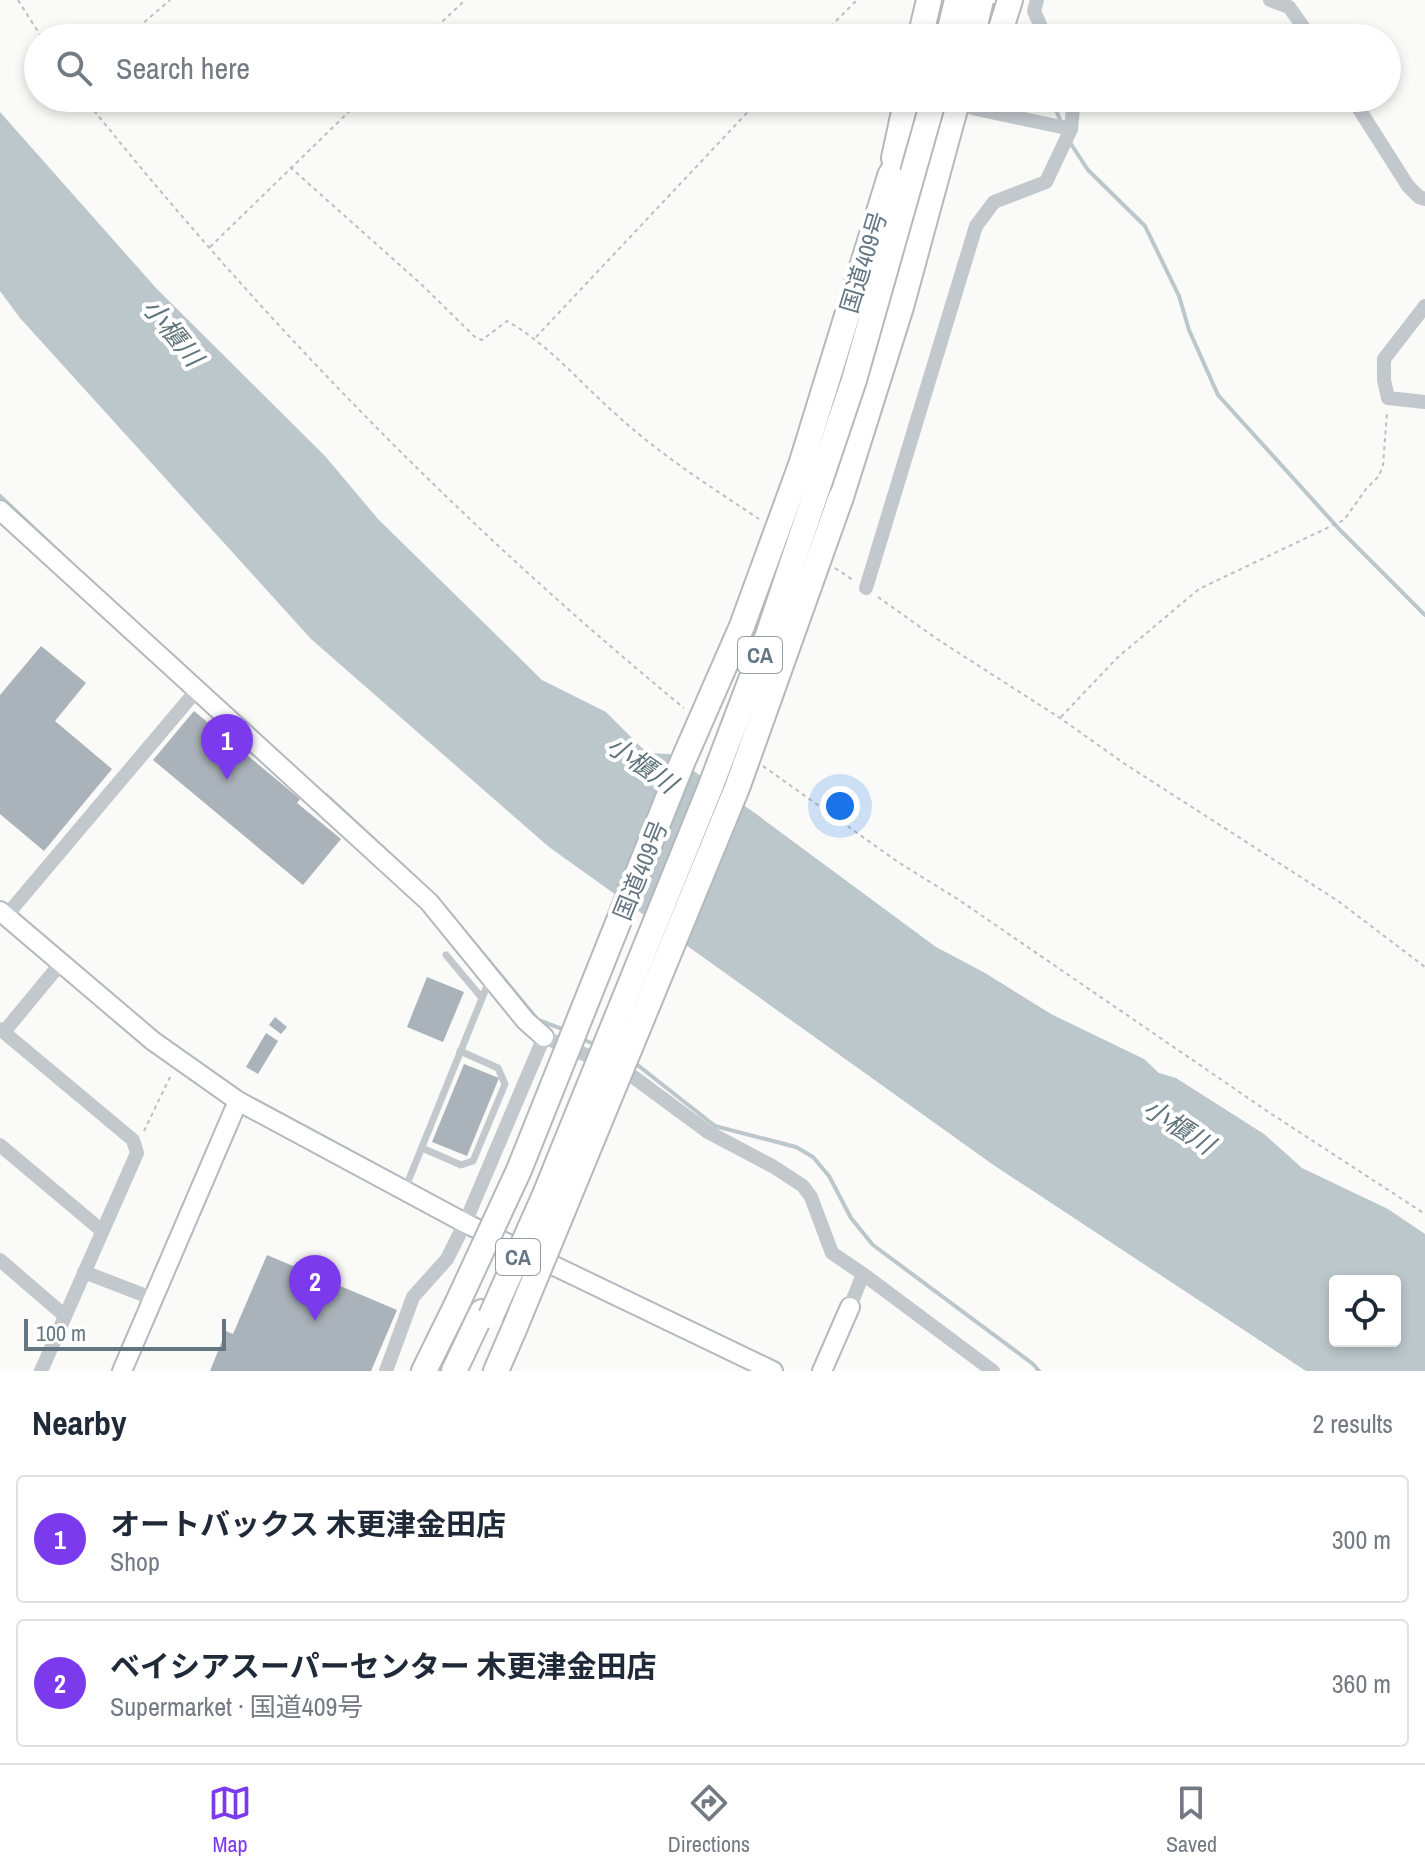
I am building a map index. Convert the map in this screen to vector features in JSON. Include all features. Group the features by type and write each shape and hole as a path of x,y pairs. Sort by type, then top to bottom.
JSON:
{"highway":[{"path":"923,24 929,0"},
{"path":"951,24 957,0"},
{"path":"975,24 981,0"},
{"path":"949,24 988,0"},
{"path":"1002,24 1010,0"},
{"name":"国道409号","path":"424,1371 519,1170 682,763 742,626 801,465 890,176 904,112"},
{"name":"CA","path":"466,1371 486,1314 544,1197 710,788 773,621 858,367 930,112"},
{"name":"国道409号","path":"890,176 907,145 937,112"},
{"name":"CA","path":"522,1329 547,1280 565,1211 737,788 790,642 841,497 897,320 954,112"},
{"path":"454,1371 486,1314"},
{"path":"496,1371 522,1329"},
{"path":"513,1371 522,1329"}],"street":[{"path":"1037,0 1034,11 1040,24"},
{"path":"1270,0 1289,7 1301,24"},
{"path":"991,112 1071,129"},
{"path":"866,588 976,226 994,202 1046,182 1071,129 1073,112"},
{"path":"1361,112 1408,186 1425,199"},
{"path":"1425,306 1384,359 1388,398 1425,402"},
{"path":"0,510 429,902 525,1020 544,1037 628,1073 708,1132 803,1186 811,1197 832,1253 993,1371"},
{"path":"196,691 3,914 153,1041 238,1101 465,1223 773,1371"},
{"path":"41,1371 137,1153 133,1140 2,1031 61,963"},
{"path":"386,1371 413,1297 447,1259 465,1223 544,1037"},
{"path":"122,1371 238,1101"},
{"path":"0,1145 101,1230"},
{"path":"0,1260 65,1316"},
{"path":"84,1272 154,1299"},
{"path":"822,1371 863,1274"}],"lane":[{"path":"446,955 482,998"},
{"path":"404,1191 491,977"},
{"path":"422,1148 461,1165 473,1161 505,1084 498,1068 460,1051"}],"path":[{"path":"18,0 33,24"},
{"path":"142,24 170,0"},
{"path":"440,24 465,0"},
{"path":"833,24 857,0"},
{"path":"96,112 209,247 430,483 602,641 683,707"},
{"path":"209,247 348,112"},
{"path":"535,337 748,112"},
{"path":"290,167 421,284 475,337 482,340 507,321 535,337 652,444 761,520"},
{"path":"1060,718 1118,657 1199,589 1344,520 1379,476 1383,465 1388,398"},
{"path":"827,563 1125,764 1338,901 1425,967"},
{"path":"757,762 898,862 1425,1214"},
{"path":"137,1146 172,1072"}],"water":[{"name":"小櫃川","path":"0,112 156,288 325,456 378,519 542,680 606,712 647,753 669,754 752,811 936,947 1051,1014 1144,1059 1159,1073 1176,1078 1264,1134 1302,1168 1388,1209 1425,1234 1425,1371 1306,1371 992,1164 549,847 311,639 20,318 0,291"}],"building":[{"path":"41,646 86,683 55,721 112,769 44,851 0,814 0,695"},
{"path":"194,711 300,799 297,803 341,839 303,885 153,760"},
{"path":"427,977 464,992 443,1042 407,1027"},
{"path":"275,1017 287,1027 281,1034 269,1025"},
{"path":"266,1033 278,1041 258,1074 246,1067"},
{"path":"464,1064 499,1078 467,1156 432,1142"},
{"path":"267,1255 397,1310 371,1371 210,1371 226,1331 233,1334"}],"waterway":[{"path":"1057,112 1061,122"},
{"path":"1069,141 1088,170 1145,226 1179,296 1189,330 1218,395 1340,530 1425,615"},
{"path":"0,496 71,563"},
{"path":"326,795 417,879"},
{"path":"437,898 538,1020 565,1030"},
{"path":"580,1038 598,1046"},
{"path":"635,1063 715,1126 796,1147 813,1157 829,1176 851,1218 873,1245 1039,1371"}],"place":[{"name":"オートバックス 木更津金田店","path":"227,780"},
{"name":"ベイシアスーパーセンター 木更津金田店","path":"315,1321"}]}
